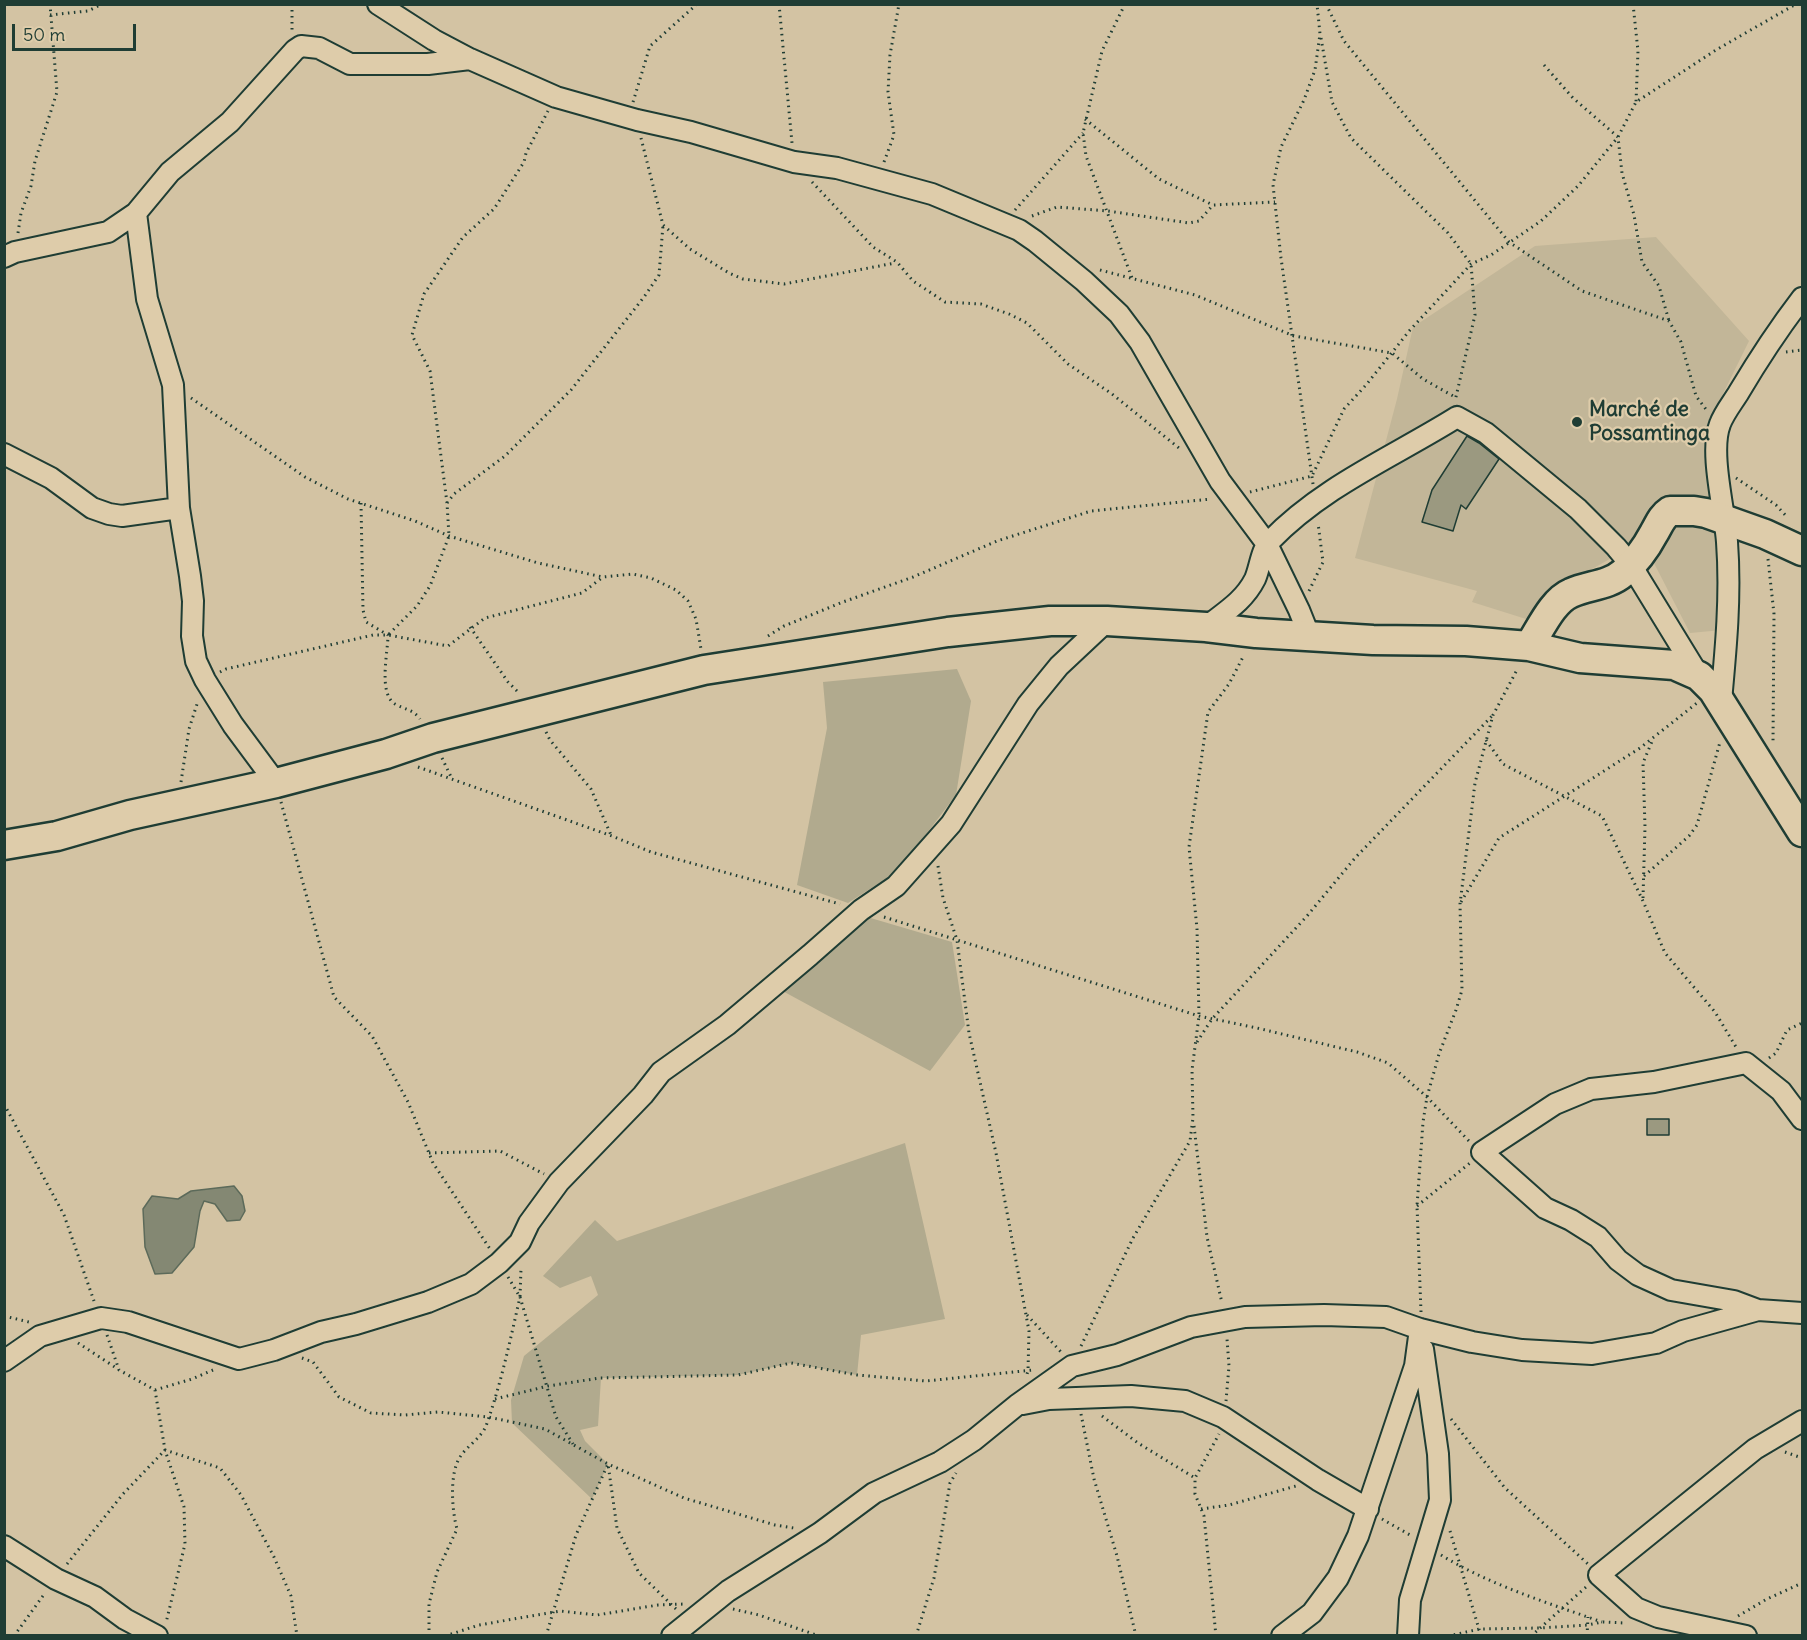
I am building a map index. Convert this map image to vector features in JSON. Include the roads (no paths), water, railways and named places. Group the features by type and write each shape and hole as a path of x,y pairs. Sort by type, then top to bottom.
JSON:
{"street":[{"path":"378,4 434,40 556,97 636,120 692,132 794,162 837,168 877,178 932,194 1019,230 1084,281 1119,314 1140,342 1220,481 1267,544 1304,623"},
{"path":"10,254 108,232 135,213 170,172 230,122 301,46 311,46 350,64 428,64 470,58"},
{"path":"135,213 147,299 172,386 179,508 192,592 193,647 196,661 233,725 276,783"},
{"path":"1716,695 1728,626 1729,581 1718,466 1717,441 1720,424 1760,356 1803,298"},
{"path":"1206,627 1243,598 1260,568 1267,544 1316,501 1456,407 1578,509 1631,565 1803,832"},
{"path":"4,454 51,478 92,508 109,514 122,516 179,508"},
{"path":"1529,646 1559,602 1569,593 1607,583 1621,575 1640,554 1661,520 1670,511 1694,511 1724,520 1765,534 1803,551"},
{"path":"4,846 57,836 130,815 276,783 386,754 433,738 704,670 948,632 1050,621 1107,621 1206,627 1256,633 1304,623 1373,640 1466,641 1529,646 1580,658 1674,665 1716,695"},
{"path":"4,1361 40,1336 101,1318 128,1322 239,1359 274,1350 321,1332 428,1302 471,1284 499,1263 519,1242 529,1222 559,1182 643,1095 661,1072 727,1025 861,910 896,886 951,824 1028,704 1059,666 1107,621"},
{"path":"1803,1119 1781,1091 1746,1063 1654,1082 1591,1089 1555,1104 1482,1152 1545,1208 1571,1220 1598,1237 1618,1260 1638,1275 1671,1290 1734,1301 1758,1310 1803,1313"},
{"path":"672,1635 728,1591 820,1533 874,1493 939,1462 974,1440 1017,1405 1072,1366 1117,1354 1191,1327 1245,1317 1323,1315 1386,1317 1420,1329 1472,1342 1522,1350 1592,1354 1656,1343 1683,1331 1758,1310"},
{"path":"1408,1635 1410,1600 1440,1500 1438,1454 1420,1329"},
{"path":"1282,1635 1312,1613 1338,1578 1358,1536 1415,1366 1420,1329"},
{"path":"1017,1405 1049,1399 1131,1396 1185,1401 1223,1417 1318,1480 1368,1509"},
{"path":"1746,1635 1658,1617 1636,1608 1599,1575 1755,1449 1803,1421"},
{"path":"4,1546 56,1578 95,1597 125,1619 162,1630"}],"place":[{"name":"Marché de Possamtinga","path":"1577,422"}]}
